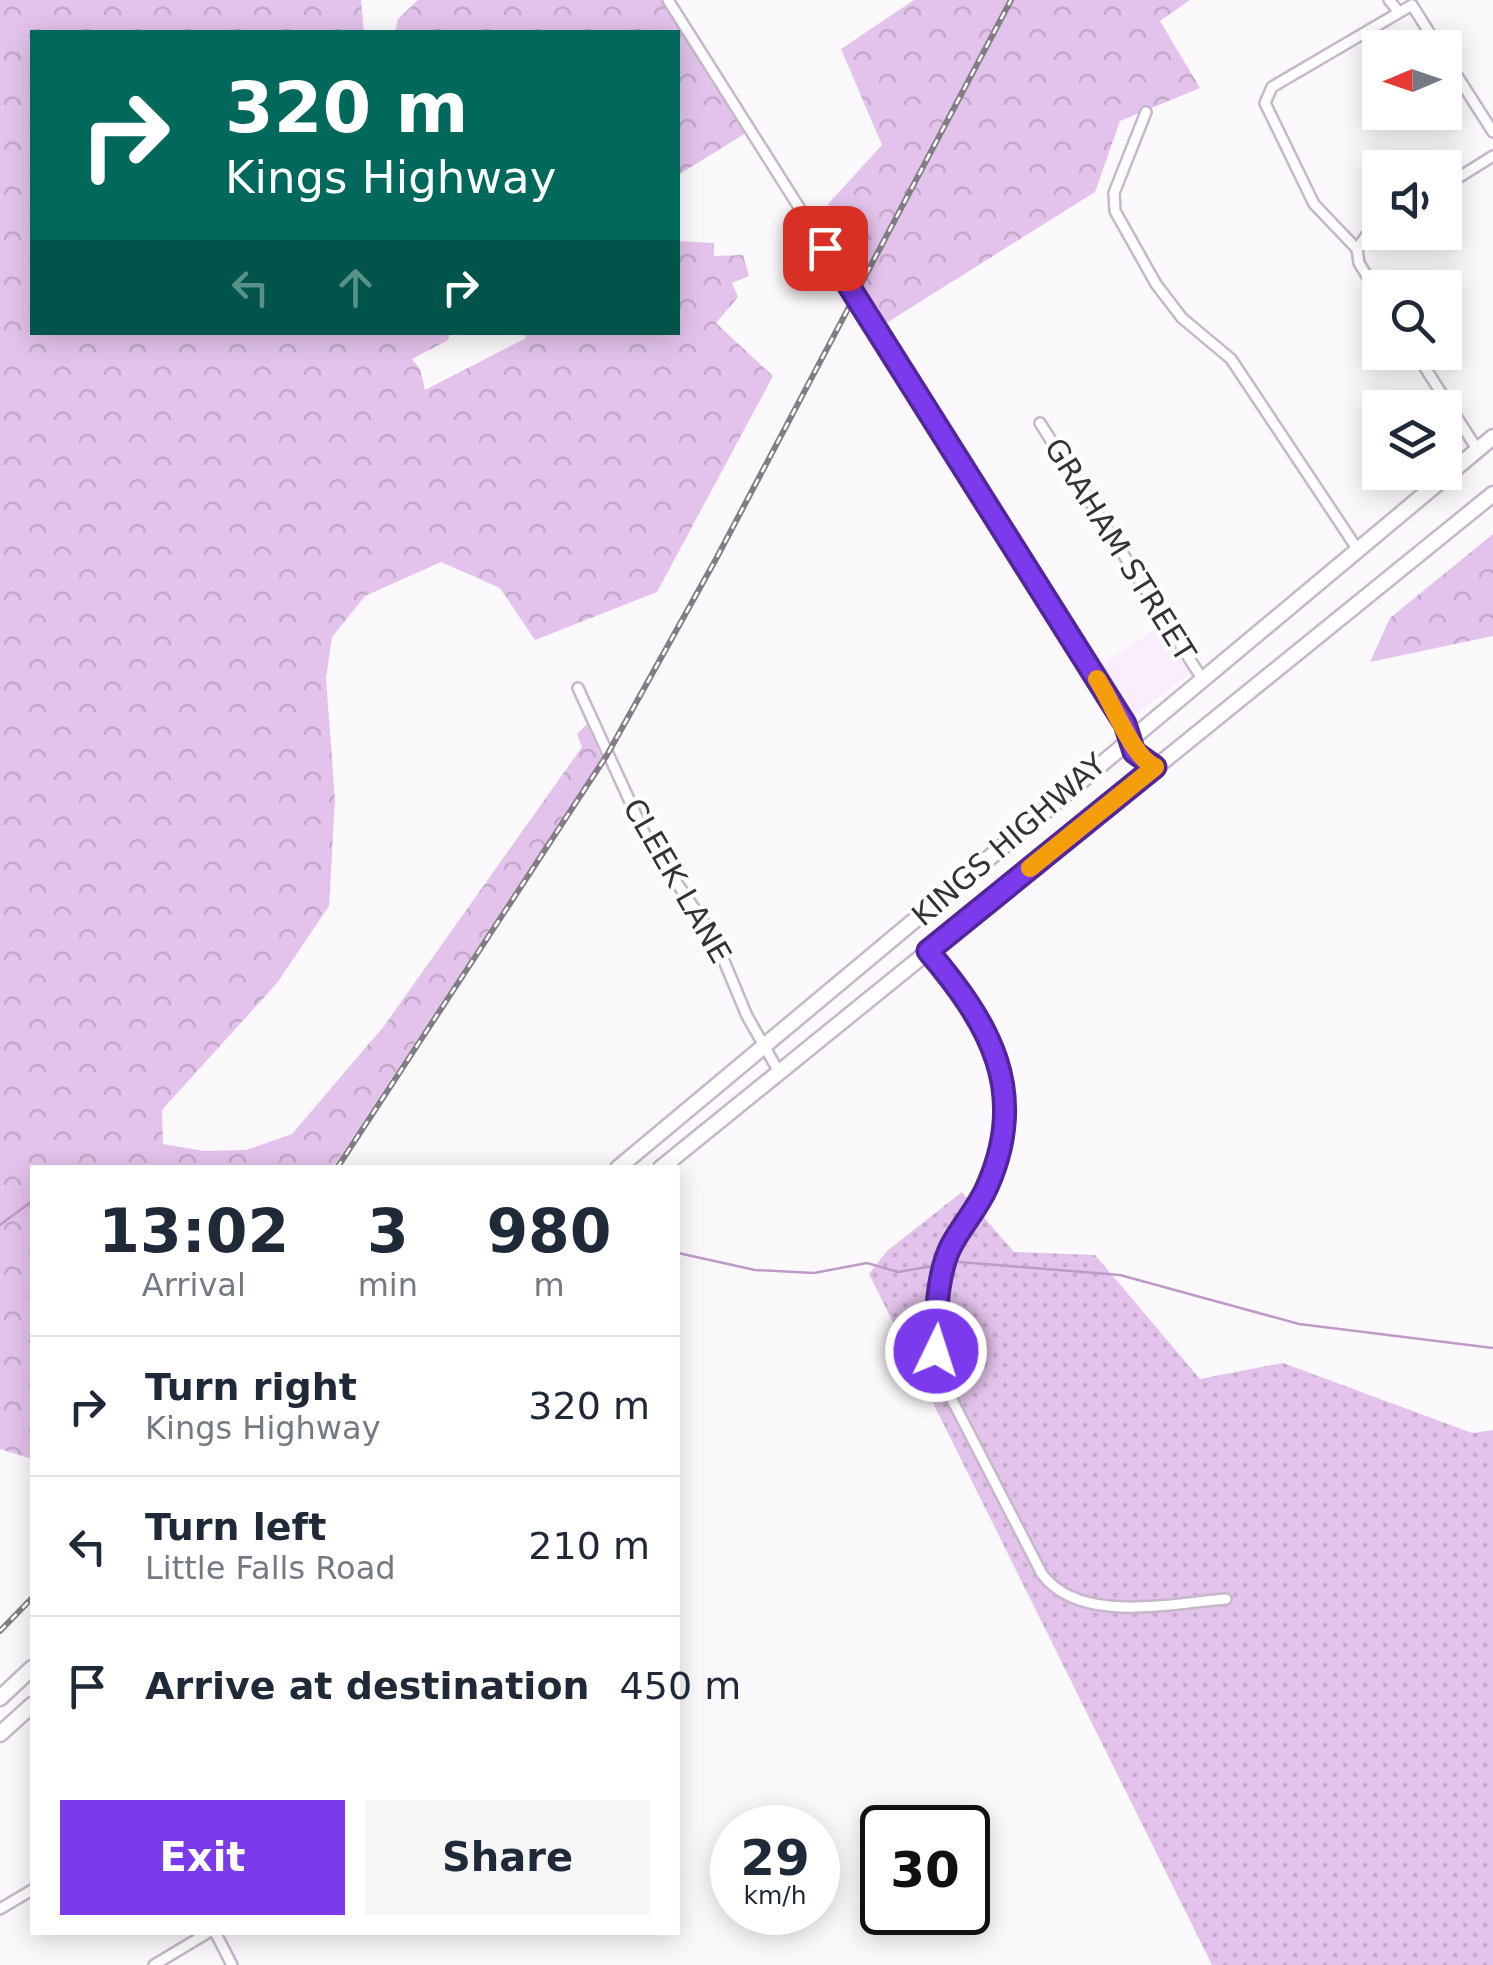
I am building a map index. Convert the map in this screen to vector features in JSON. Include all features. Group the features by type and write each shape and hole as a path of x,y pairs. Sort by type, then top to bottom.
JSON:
{"highway":[{"name":"KINGS HIGHWAY","path":"622,1165 1200,677 1493,437"},
{"name":"KINGS HIGHWAY","path":"665,1165 1493,494"},
{"path":"0,1698 30,1670"},
{"path":"0,1734 30,1707"}],"street":[{"path":"668,0 1101,685 1140,758 1155,767"},
{"path":"1389,0 1399,12"},
{"path":"1358,249 1314,204 1265,109 1272,87 1412,5 1428,30"},
{"path":"1462,84 1493,132"},
{"path":"1146,112 1114,193 1116,211 1156,284 1182,318 1231,359 1356,548"},
{"path":"1462,175 1493,156"},
{"path":"1362,242 1358,249 1362,270"},
{"path":"1426,370 1476,448"},
{"name":"GRAHAM STREET","path":"1040,423 1200,677"},
{"name":"CLEEK LANE","path":"578,688 642,828 672,880 714,938 764,1048 779,1072"},
{"path":"928,951 985,1026 998,1063 1004,1102 995,1167 945,1263 936,1335 948,1392 1042,1574 1058,1591 1078,1600 1123,1605 1226,1599"},
{"path":"0,1909 30,1891"},
{"path":"154,1965 207,1935"},
{"path":"214,1935 232,1965"}],"shaded area":[{"path":"1163,625 1192,672 1131,718 1096,667"}],"green space":[{"path":"0,0 361,0 364,30 30,30 30,335 449,335 448,340 412,359 420,369 425,390 526,338 524,335 680,335 680,241 714,243 714,256 743,255 749,276 732,283 738,297 716,323 773,376 657,592 535,640 500,588 441,562 365,596 332,637 326,678 335,800 329,906 277,983 162,1110 163,1144 204,1151 246,1150 292,1134 384,1026 582,747 577,734 587,724 602,758 335,1165 30,1165 30,1458 0,1449"},
{"path":"418,0 662,0 746,133 680,174 680,30 395,30 398,19"},
{"path":"914,0 1190,0 1160,21 1200,88 1120,121 1095,192 880,327 828,204 882,145 841,49"},
{"path":"1493,534 1493,636 1370,662 1390,618"},
{"path":"962,1192 1014,1252 1095,1255 1200,1379 1283,1363 1472,1433 1493,1430 1493,1965 1212,1965 869,1274 887,1251"}],"waterway":[{"path":"0,1225 30,1202"},
{"path":"680,1253 755,1270 814,1273 867,1263 898,1272 933,1266"},
{"path":"959,1262 1120,1275 1299,1324 1493,1348"}],"railway":[{"path":"339,1165 607,755 716,559 1011,0"},
{"path":"0,1631 30,1600"}],"slow traffic":[{"path":"1030,868 1155,767 1134,752 1125,724 1097,679"}],"route":[{"path":"825,248 1125,724 1134,752 1155,767 928,951 966,996 985,1026 998,1063 1004,1102 995,1167 945,1263 936,1351"}]}
